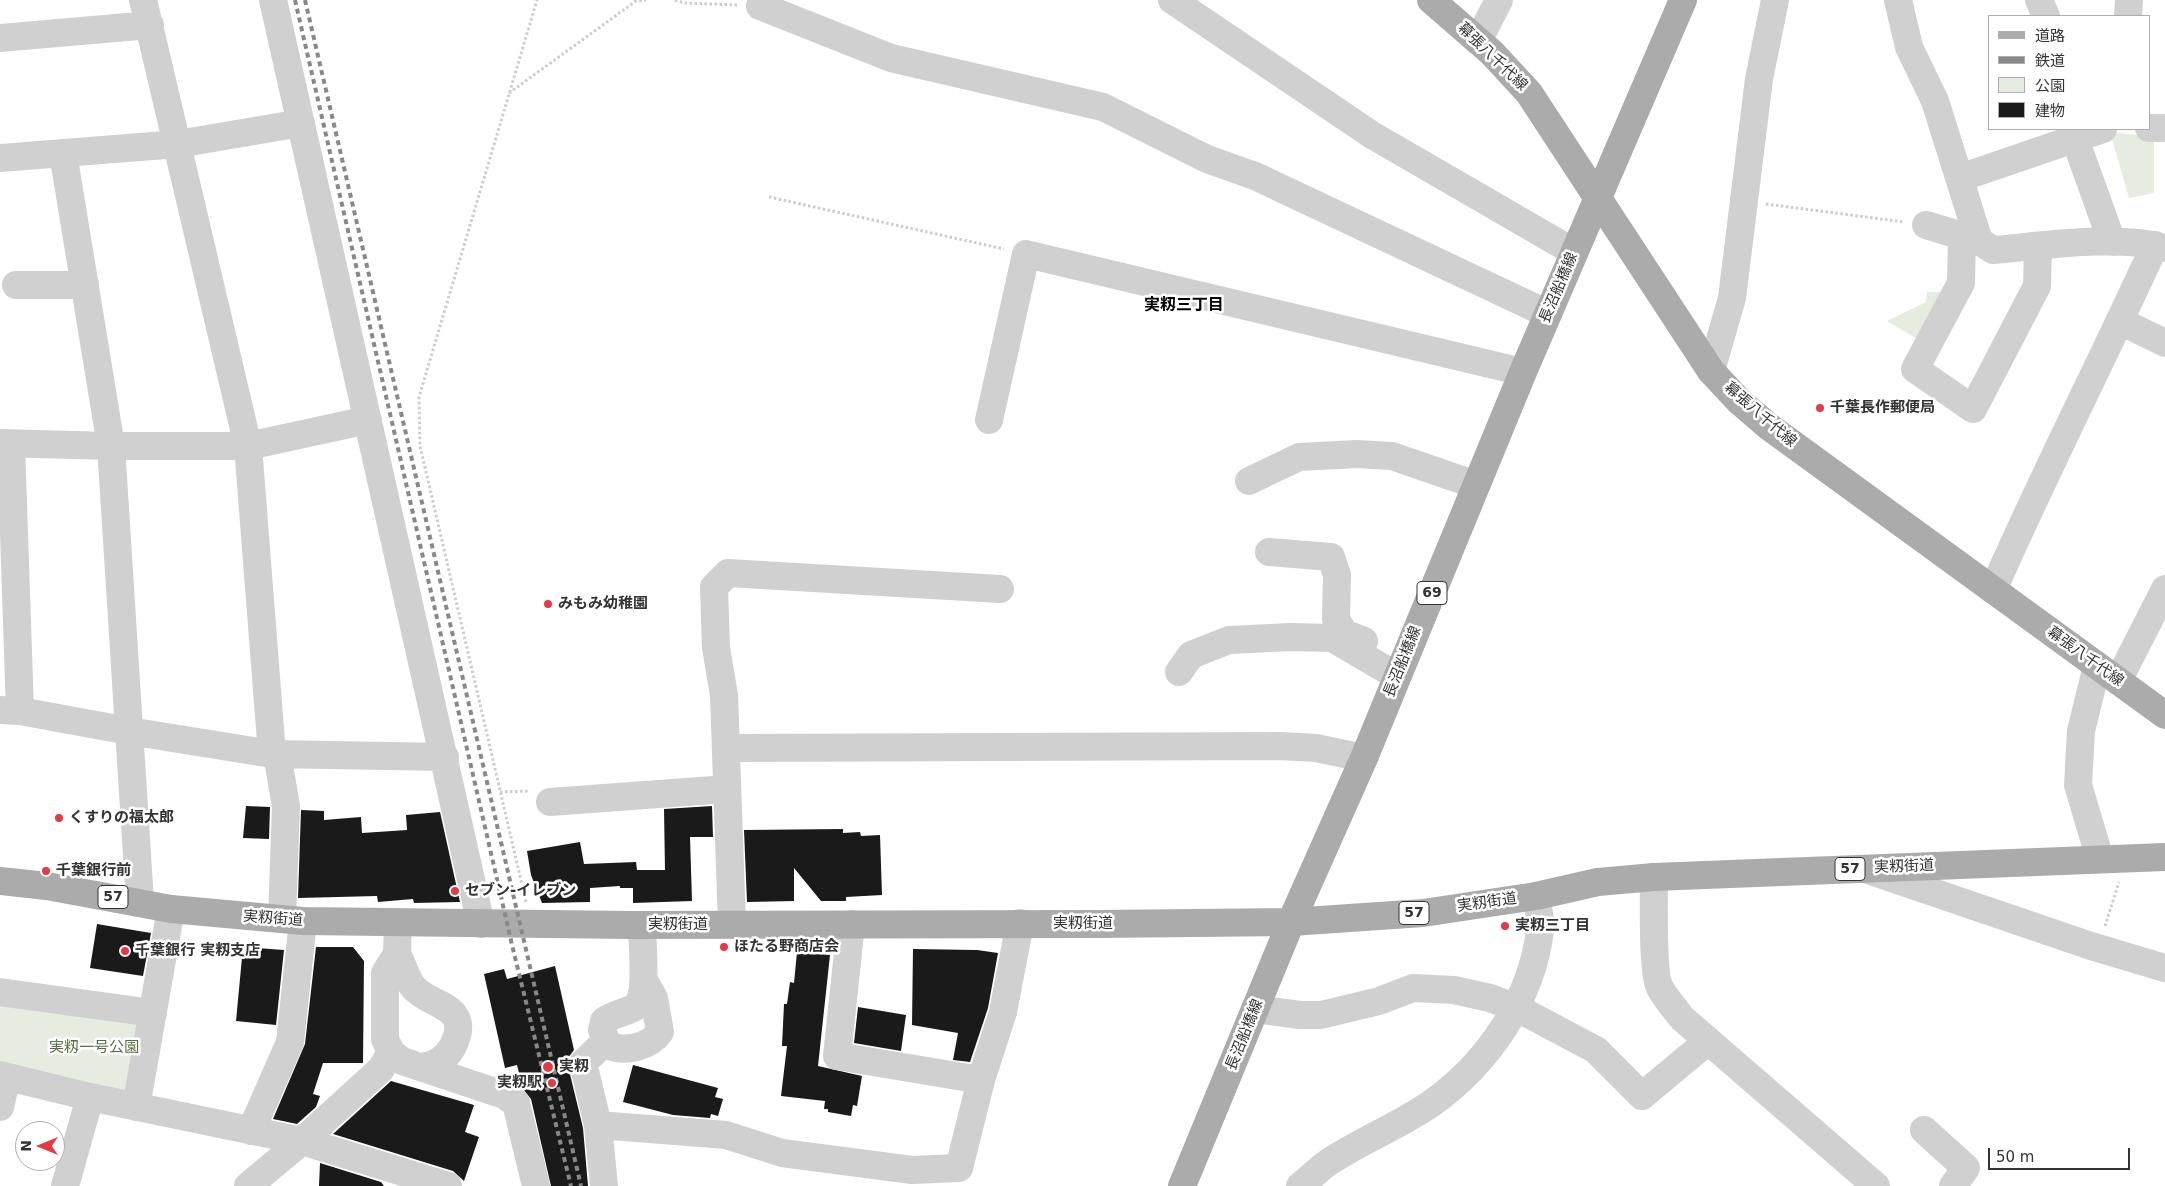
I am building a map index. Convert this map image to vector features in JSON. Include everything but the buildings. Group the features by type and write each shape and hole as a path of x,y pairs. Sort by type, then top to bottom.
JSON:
{"main road":[{"name":"幕張八千代線","path":"1431,0 1513,74 1529,93 1596,198 1712,371 1739,401 1768,426 2165,715"},
{"name":"長沼船橋線","path":"1182,1186 1291,922 1364,758 1596,198 1683,0"},
{"name":"実籾街道","path":"0,881 47,886 171,909 292,920 642,925 1291,922 1423,913 1536,896 1598,882 1654,877 2165,857"}],"street":[{"path":"273,0 481,924"},
{"path":"1172,0 1372,135 1574,252"},
{"path":"1478,41 1499,0"},
{"path":"1712,371 1732,298 1759,79 1775,0"},
{"path":"1898,0 1910,47 1935,101 1960,178 1970,238 1961,283 1915,369 1973,409 2037,286 2038,246"},
{"path":"2039,0 2046,15"},
{"path":"2128,15 2129,0"},
{"path":"761,3 891,58 1103,107 1207,159 1255,176 1548,314"},
{"path":"0,38 146,13 248,446 275,754 286,806 292,920 290,1042 251,1131"},
{"path":"0,158 178,144 301,123"},
{"path":"2150,128 2165,128"},
{"path":"1960,178 2100,130"},
{"path":"2075,139 2112,242"},
{"path":"63,153 111,446 140,902"},
{"path":"1926,225 1970,238 1993,250 2112,242 2160,246 2120,321 2030,506 1993,590"},
{"path":"989,420 1026,254 1523,372"},
{"path":"16,285 85,285"},
{"path":"2120,321 2165,343"},
{"path":"368,420 248,446 111,446 6,443 10,711 275,754 444,757"},
{"path":"1249,481 1300,457 1357,454 1392,456 1476,485"},
{"path":"1269,552 1330,557 1337,575 1336,619 1344,633 1401,667"},
{"path":"732,925 724,695 716,648 714,587 728,572 1000,589"},
{"path":"2112,859 2078,785 2081,731 2108,674 2165,589"},
{"path":"1179,672 1191,655 1228,640 1291,637 1332,638 1401,667"},
{"path":"726,748 1280,746 1316,748 1364,758"},
{"path":"550,802 727,790"},
{"path":"1864,868 2098,948 2165,968"},
{"path":"1654,877 1656,966 1659,987 1683,1019 1876,1186"},
{"path":"1300,1186 1326,1164 1439,1097 1460,1080 1479,1059 1517,1008 1532,974 1540,928 1536,896"},
{"path":"136,1107 171,909"},
{"path":"398,923 397,954 412,986 420,994 444,1005 453,1013 457,1022 457,1032 447,1056 435,1064 423,1067"},
{"path":"598,1125 726,1135 782,1153 912,1170 958,1168 981,1080 1003,1012 1020,923"},
{"path":"851,924 836,1056 981,1080"},
{"path":"642,925 644,982 641,1000 637,1005 610,1016 604,1021 602,1030 606,1041 614,1048 644,1046 656,1038 660,1032 654,998 644,982"},
{"path":"397,954 385,973 385,1039 391,1052 402,1061 504,1095 516,1102 536,1186"},
{"path":"1256,1009 1300,1015 1321,1015 1379,1001 1413,988 1454,990 1490,998 1517,1008 1596,1050 1642,1096 1708,1041"},
{"path":"0,992 153,1013"},
{"path":"604,1186 598,1125 583,1063 606,1041"},
{"path":"263,1181 302,1141 380,1069 391,1052"},
{"path":"0,1107 4,1076 90,1097 302,1141 387,1177 448,1186"},
{"path":"65,1186 90,1097"},
{"path":"1924,1130 1966,1168 1953,1186"}],"path":[{"path":"528,910 420,446 419,396 537,0"},
{"path":"509,93 636,1 646,0"},
{"path":"675,0 684,3 761,3"},
{"path":"769,197 1026,254"},
{"path":"1743,200 1926,225"},
{"path":"2098,948 2112,859"}],"green space":[{"path":"2110,132 2154,137 2154,193 2129,198"},
{"path":"1927,292 1952,292 1924,343 1887,321 1926,302"},
{"name":"実籾一号公園","path":"0,998 140,1017 128,1094 0,1064"}],"railway":[{"path":"295,0 513,949 571,1186"},
{"path":"305,0 581,1186"}],"place":[{"name":"千葉長作郵便局","path":"1820,408"},
{"name":"みもみ幼稚園","path":"548,604"},
{"name":"くすりの福太郎","path":"59,818"},
{"name":"千葉銀行前","path":"46,871"},
{"name":"セブン-イレブン","path":"455,891"},
{"name":"実籾三丁目","path":"1505,926"},
{"name":"ほたる野商店会","path":"724,947"},
{"name":"千葉銀行 実籾支店","path":"125,951"},
{"name":"実籾","path":"548,1067"},
{"name":"実籾駅","path":"552,1083"}],"district":[{"name":"実籾三丁目","path":"1184,306"}]}
